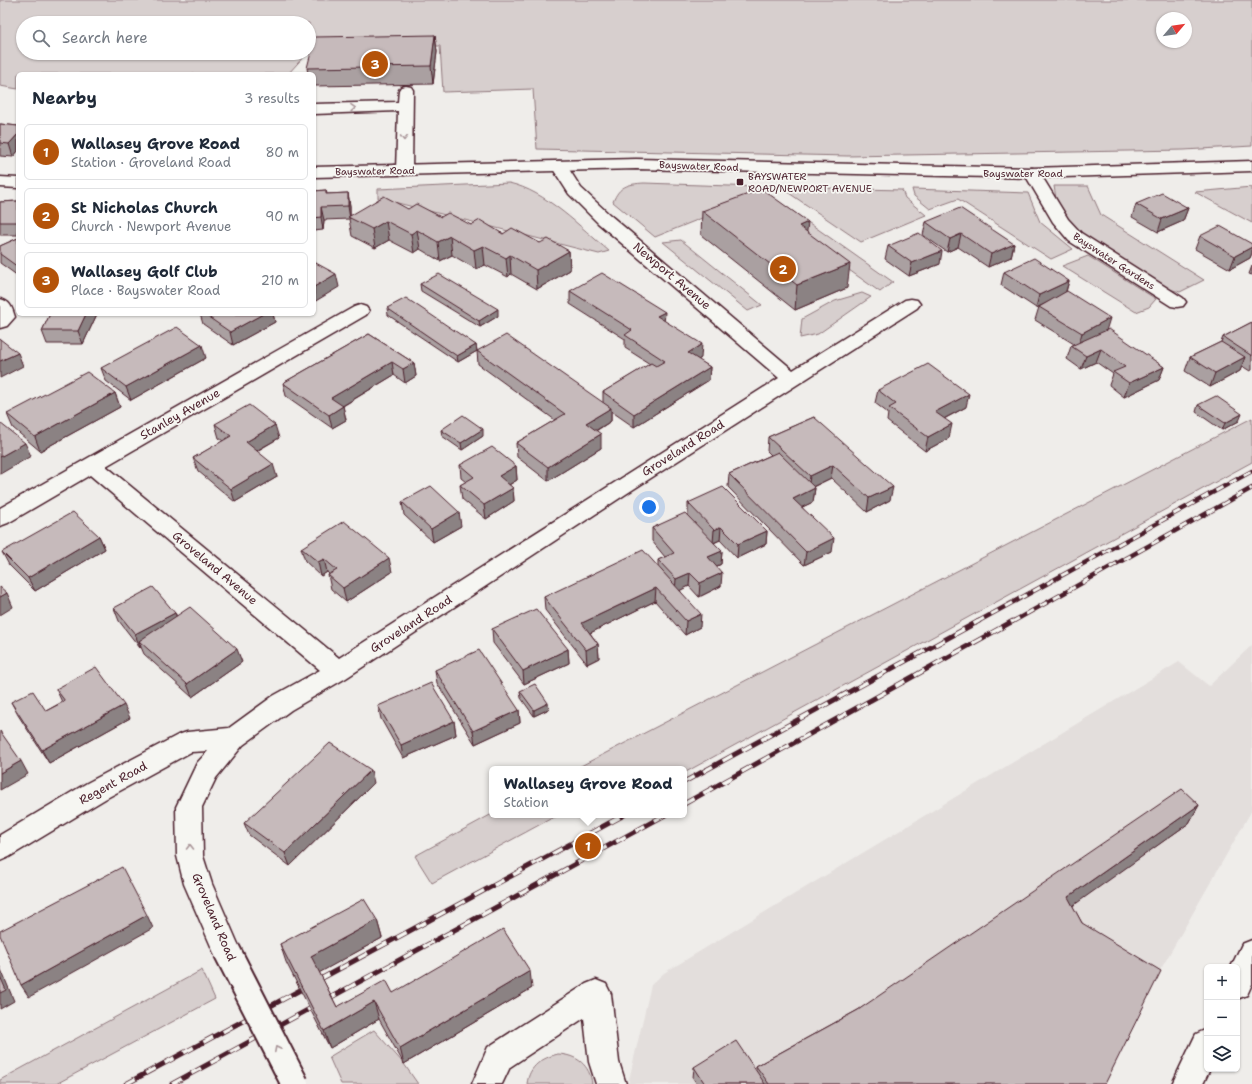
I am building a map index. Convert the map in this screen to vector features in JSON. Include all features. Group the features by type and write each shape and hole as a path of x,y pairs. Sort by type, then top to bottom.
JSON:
{"street":[{"path":"404,170 406,90"},
{"path":"316,109 405,106"},
{"name":"Bayswater Road","path":"316,172 636,164 1032,173 1252,166"},
{"name":"Newport Avenue","path":"559,166 575,191 604,219 792,379"},
{"name":"Bayswater Gardens","path":"1032,173 1061,222 1071,233 1177,302"},
{"path":"0,182 16,183"},
{"path":"0,304 3,307 6,317 0,322"},
{"name":"Groveland Road","path":"295,1084 227,952 198,884 190,856 190,807 206,771 234,738 282,703 338,671 622,487 911,304"},
{"name":"Stanley Avenue","path":"0,518 360,312"},
{"name":"Groveland Avenue","path":"91,465 338,671"},
{"name":"Regent Road","path":"0,849 96,792 187,742 234,738"},
{"path":"1240,979 1252,953"},
{"path":"487,1084 499,1057 596,994 604,1062 611,1084"},
{"path":"1187,1084 1204,1050"}],"shaded area":[{"path":"0,0 1252,0 1252,146 1184,150 848,156 537,149 533,89 443,92 440,46 316,46 316,16 16,16 16,60 301,60 290,72 16,72 16,89 0,86"},
{"path":"509,183 523,187 549,202 562,211 609,251 599,254 378,198 378,189"},
{"path":"644,183 758,187 893,282 880,292 749,199 655,237 613,202 621,189 629,185"},
{"path":"1054,186 1088,186 1101,215 1204,280 1180,292 1162,287 1072,230 1057,205"},
{"path":"780,187 902,190 905,198 926,215 861,242"},
{"path":"1252,187 1252,223 1195,192"},
{"path":"912,189 1028,193 1040,222 1073,249 1051,259 958,199 930,209 914,196"},
{"path":"681,240 762,305 748,311 663,242"},
{"path":"1088,256 1156,299 1149,307 1136,312 1062,266"},
{"path":"862,293 871,297 818,334 800,338 802,319 835,301"},
{"path":"1252,418 1252,462 687,771 687,766 581,766"},
{"path":"1252,645 1252,810 1150,988 1103,1084 628,1084 651,985 664,973 1179,662 1209,686"},
{"path":"489,816 489,818 552,818 432,883 415,856"},
{"path":"202,970 215,999 56,1084 0,1084 0,1080"},
{"path":"374,1030 404,1064 418,1084 341,1084 329,1057"},
{"path":"558,1054 571,1056 581,1062 589,1071 592,1084 527,1084 530,1072 537,1064"}],"building":[{"path":"435,35 431,66 307,68 309,60 316,60 316,37"},
{"path":"0,124 16,126 16,136 9,144 0,143"},
{"path":"762,189 808,222 799,226 850,264 797,285 702,211"},
{"path":"326,190 326,194 348,193 348,206 321,207 321,217 316,218 316,191"},
{"path":"1162,193 1188,208 1162,219 1136,204"},
{"path":"384,196 408,209 416,204 441,217 448,213 471,225 480,220 503,234 512,228 540,243 548,239 569,251 536,270 510,255 506,258 483,246 474,250 450,236 438,242 417,230 411,234 386,221 372,229 348,217"},
{"path":"16,201 16,222 0,222 0,202"},
{"path":"960,208 1014,244 991,254 961,234 950,239 926,222"},
{"path":"1220,226 1252,244 1252,247 1235,256 1200,236"},
{"path":"919,233 942,251 912,263 888,246"},
{"path":"16,239 16,266 0,254 0,246"},
{"path":"1034,258 1069,281 1039,295 1004,272"},
{"path":"316,263 336,274 316,286"},
{"path":"602,273 665,312 657,316 702,344 688,353 710,367 634,414 603,392 651,363 656,366 665,361 625,335 632,330 570,291"},
{"path":"439,274 498,309 479,321 420,284"},
{"path":"1067,291 1110,318 1082,333 1039,307"},
{"path":"406,298 476,345 457,356 387,308"},
{"path":"49,316 85,316 78,331 42,331"},
{"path":"207,316 259,316 230,332"},
{"path":"1252,322 1252,356 1223,337"},
{"path":"177,327 202,345 126,387 101,368"},
{"path":"1109,329 1164,367 1129,383 1113,372 1125,367 1101,349 1086,356 1071,346"},
{"path":"369,334 414,363 403,369 392,362 331,398 343,406 329,415 283,383"},
{"path":"506,335 611,408 586,423 601,434 548,467 516,443 565,414 477,351"},
{"path":"0,339 18,353 0,361"},
{"path":"1221,342 1245,357 1215,373 1190,357"},
{"path":"928,364 969,394 935,412 952,424 928,437 889,408 896,404 878,390"},
{"path":"87,372 115,393 35,437 7,414"},
{"path":"1216,396 1242,414 1225,423 1198,405"},
{"path":"249,405 275,425 246,442 273,464 231,489 193,458 231,436 215,424"},
{"path":"463,415 483,429 461,443 441,430"},
{"path":"814,417 893,487 869,498 833,465 810,476 768,437"},
{"path":"0,423 25,443 0,457"},
{"path":"492,447 516,466 499,476 513,488 484,505 460,485 474,477 460,465"},
{"path":"778,452 815,488 793,499 834,538 806,552 729,474"},
{"path":"431,486 459,512 431,529 402,502"},
{"path":"723,487 767,531 738,544 721,527 714,530 688,503"},
{"path":"73,512 99,536 28,578 2,552"},
{"path":"685,513 722,551 708,557 722,573 700,583 690,573 676,579 658,560 674,553 652,528"},
{"path":"344,521 389,558 343,588 328,575 337,570 324,559 318,562 301,548"},
{"path":"643,550 701,614 686,621 656,588 582,623 598,644 586,650 544,597"},
{"path":"0,587 7,593 0,597"},
{"path":"153,587 175,613 135,634 114,608"},
{"path":"190,607 237,649 187,684 139,641"},
{"path":"536,609 568,649 523,671 492,629"},
{"path":"479,650 519,710 473,731 435,670"},
{"path":"96,667 124,705 42,750 11,702 33,691 46,711 65,701 56,689"},
{"path":"431,683 454,721 401,745 378,706"},
{"path":"535,684 548,703 534,710 520,691"},
{"path":"0,731 21,761 0,773"},
{"path":"330,743 371,770 285,853 244,823"},
{"path":"1182,789 1199,805 1068,897 1082,923 1161,971 1105,1084 769,1084 756,1066 858,1010"},
{"path":"122,867 147,915 21,985 0,935 0,931"},
{"path":"364,899 377,920 311,956 337,1007 386,980 393,993 503,929 530,971 400,1048 374,1002 324,1031 280,944"},
{"path":"0,976 6,990 0,993"},
{"path":"736,1041 765,1084 705,1084 694,1067"}],"railway":[{"path":"977,622 1252,471"},
{"path":"1012,622 1252,488"},
{"path":"687,780 979,621"},
{"path":"687,802 1013,621"},
{"path":"126,1084 618,818"},
{"path":"172,1084 660,818"}],"place":[{"name":"Wallasey Golf Club","path":"375,64"},
{"name":"BAYSWATER ROAD/NEWPORT AVENUE","path":"740,182"},
{"name":"St Nicholas Church","path":"783,269"},
{"name":"Wallasey Grove Road","path":"588,846"}]}
